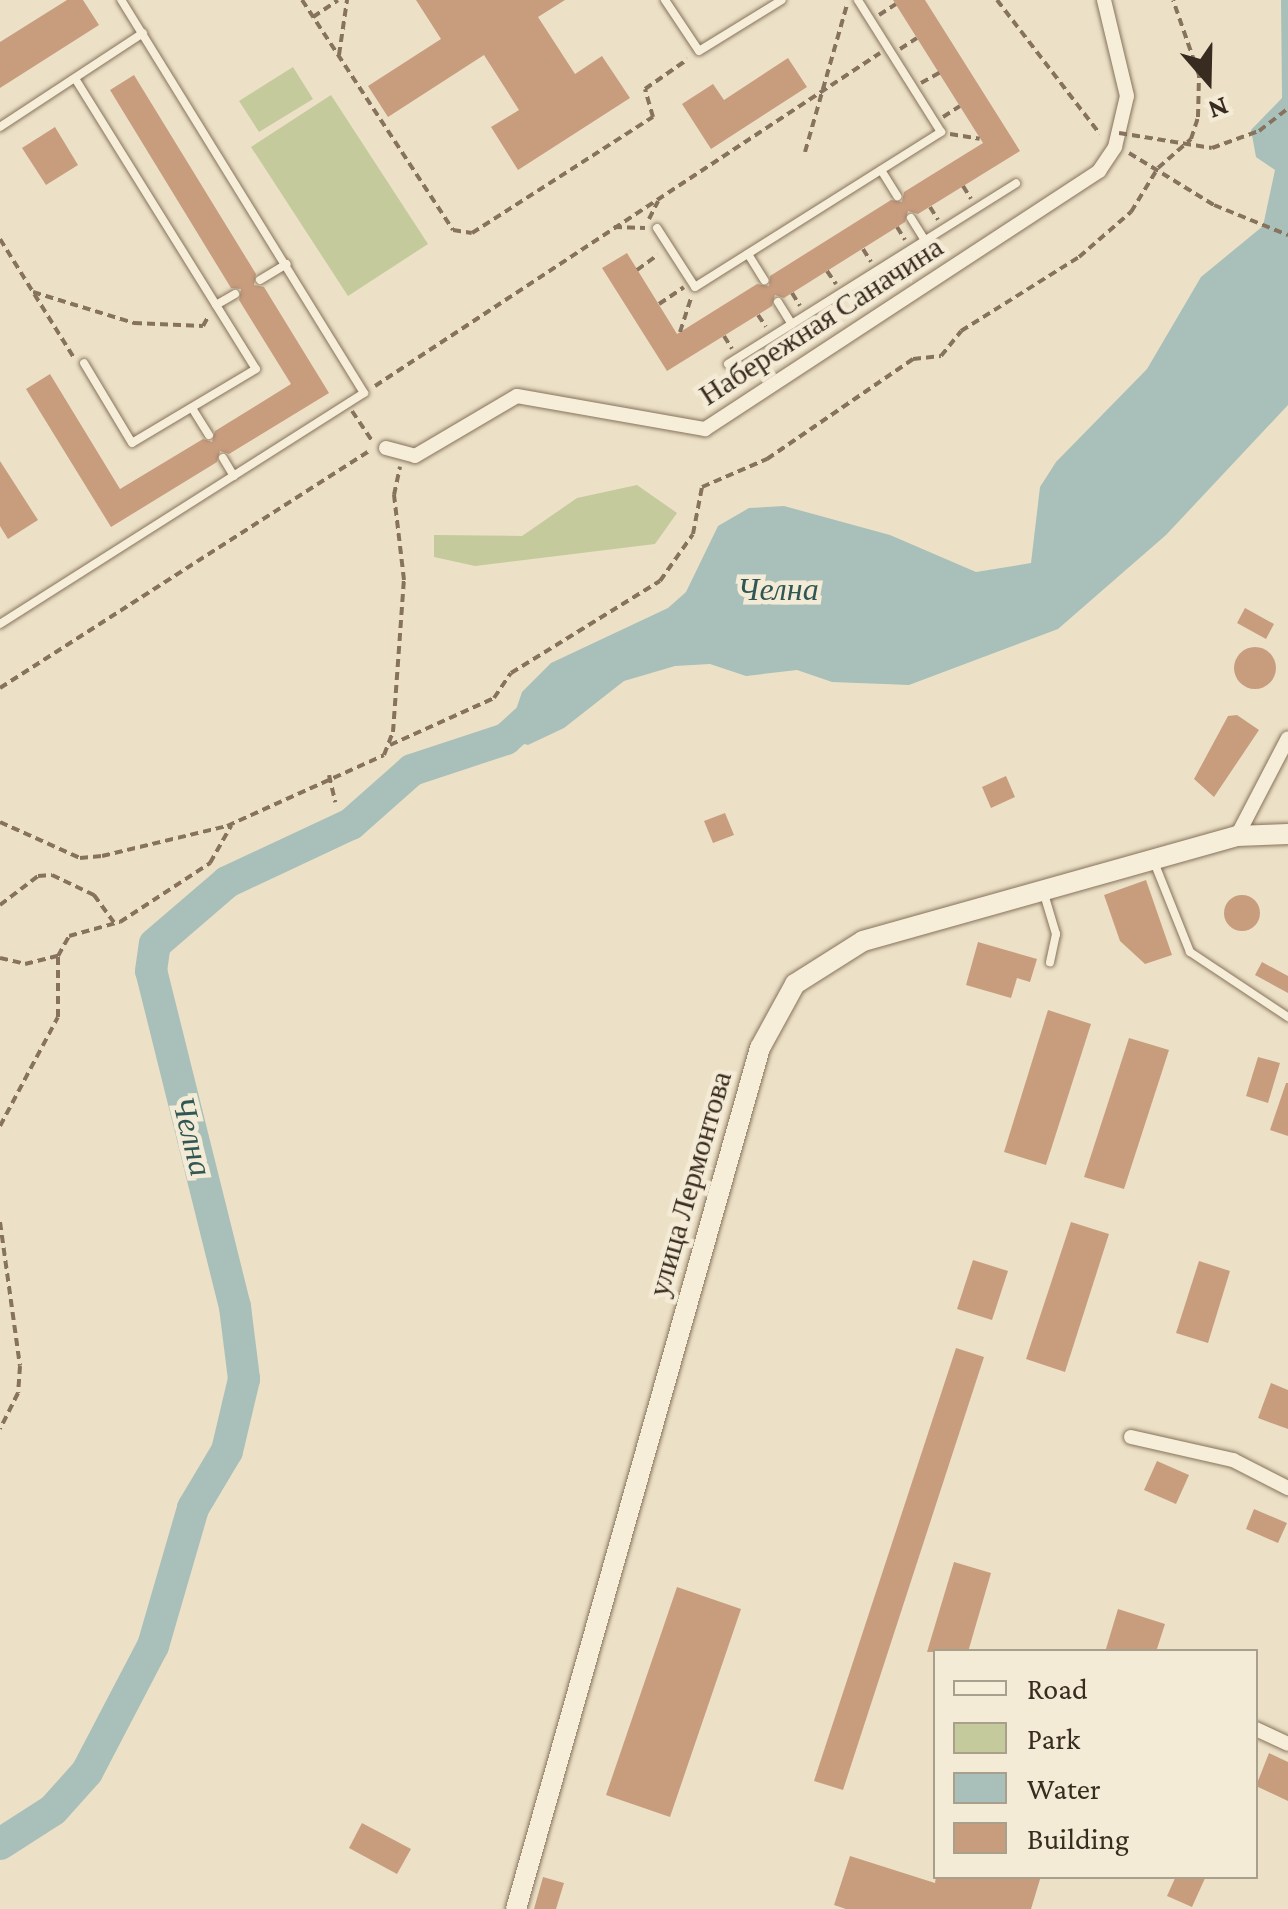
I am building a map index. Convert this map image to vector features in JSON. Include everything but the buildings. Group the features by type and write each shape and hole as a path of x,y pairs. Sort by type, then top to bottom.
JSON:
{"street":[{"name":"Набережная Саначина","path":"386,448 415,456 517,396 704,429 1077,190 1117,140 1128,96 1104,0"},
{"path":"1237,836 1288,738"},
{"name":"улица Лермонтова","path":"516,1909 777,1010 795,984 863,941 1237,836 1288,834"},
{"path":"1132,1437 1233,1460 1288,1488"},
{"path":"1258,1729 1288,1744"}],"lane":[{"path":"0,624 364,393 121,0"},
{"path":"665,0 699,51 782,0"},
{"path":"658,228 693,285 942,132 858,0"},
{"path":"0,127 143,33"},
{"path":"76,80 256,368 132,443 84,363"},
{"path":"881,170 898,196"},
{"path":"728,364 1016,184"},
{"path":"911,218 925,240"},
{"path":"748,254 764,280"},
{"path":"260,280 287,264"},
{"path":"216,304 235,294"},
{"path":"778,302 792,324"},
{"path":"192,408 209,435"},
{"path":"223,458 234,476"},
{"path":"1152,859 1190,952 1288,1017"},
{"path":"1043,890 1056,934 1050,962"}],"path":[{"path":"302,0 453,230 472,232 654,117 646,89 699,51"},
{"path":"804,152 848,0"},
{"path":"997,0 1087,122 1214,205 1288,235"},
{"path":"0,822 80,858 234,823 494,698 511,672 660,581 693,534 702,486 766,459 913,360 941,356 962,331 1103,237 1158,168 1192,139 1201,92 1174,0"},
{"path":"313,16 343,2"},
{"path":"338,55 343,2"},
{"path":"871,20 896,4"},
{"path":"364,393 825,90 917,38"},
{"path":"914,88 939,73"},
{"path":"935,122 960,106"},
{"path":"1117,140 1212,148 1258,132 1288,108"},
{"path":"942,132 980,139"},
{"path":"645,228 658,200"},
{"path":"614,228 658,228"},
{"path":"0,239 79,366 84,363"},
{"path":"637,270 670,248"},
{"path":"659,304 693,285"},
{"path":"680,332 693,285"},
{"path":"33,292 134,323 203,326 216,304"},
{"path":"0,688 380,445 348,404"},
{"path":"390,745 404,580 394,494 400,468"},
{"path":"328,775 334,802"},
{"path":"0,1126 31,1081 58,1017 58,956 69,936 114,924 210,864 234,823"},
{"path":"0,905 38,876 52,875 94,895 114,924"},
{"path":"0,958 25,964 58,956"},
{"path":"0,1222 20,1366 18,1392 0,1429"}],"green space":[{"path":"293,67 313,99 259,132 239,101"},
{"path":"331,95 428,244 348,296 251,147"},
{"path":"637,485 677,513 655,544 475,566 434,557 434,535 522,536 577,498"}],"water":[{"name":"Челна","path":"1281,0 1288,0 1288,405 1166,535 1058,629 909,685 832,682 797,670 746,676 710,664 675,666 624,681 564,728 528,745 506,739 522,692 551,663 668,608 686,592 718,526 749,508 784,506 890,535 976,572 1031,563 1040,487 1056,462 1147,369 1201,277 1263,226 1275,170 1256,157 1251,130 1282,98"}],"waterway":[{"name":"Челна","path":"0,1844 53,1810 87,1772 153,1646 193,1508 227,1451 244,1379 235,1307 151,971 155,944 227,882 351,824 412,770 506,739 539,709"}]}
